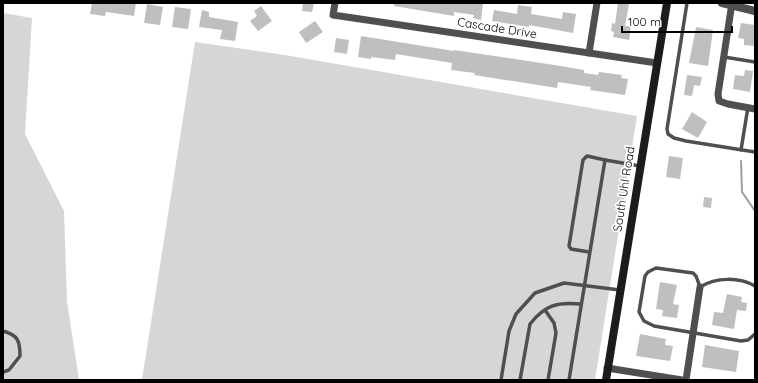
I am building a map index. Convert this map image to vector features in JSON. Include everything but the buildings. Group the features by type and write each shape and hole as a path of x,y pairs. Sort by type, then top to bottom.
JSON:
{"main road":[{"name":"South Uhl Road","path":"606,380 667,3"}],"street":[{"name":"Cascade Drive","path":"335,3 333,15 657,63"},
{"path":"589,53 597,3"},
{"path":"722,3 732,4 755,11"},
{"path":"732,4 718,94 719,100 728,104 752,108"},
{"path":"686,380 700,287"},
{"path":"608,368 682,380"}],"lane":[{"path":"687,3 667,129 668,134 674,138 755,152"},
{"path":"724,57 755,62"},
{"path":"741,150 752,108"},
{"path":"589,252 571,249 569,246 583,160 587,156 640,166"},
{"path":"568,380 605,160"},
{"path":"755,286 734,280 717,280 700,287 696,276 693,273 656,268 648,272 645,276 639,312 644,321 654,326 741,341 748,340 755,334"},
{"path":"501,380 509,331 516,314 535,293 564,283 620,290"},
{"path":"520,380 530,324 536,317 554,304 580,304"},
{"path":"545,310 554,323 556,333 548,380"},
{"path":"3,331 13,334 20,343 20,356 9,370 3,372"}],"shaded area":[{"path":"3,13 32,18 25,134 64,211 67,301 79,380 3,380"},
{"path":"195,42 279,54 637,116 595,380 142,380"}],"waterway":[{"path":"741,161 742,192 755,211"}]}
